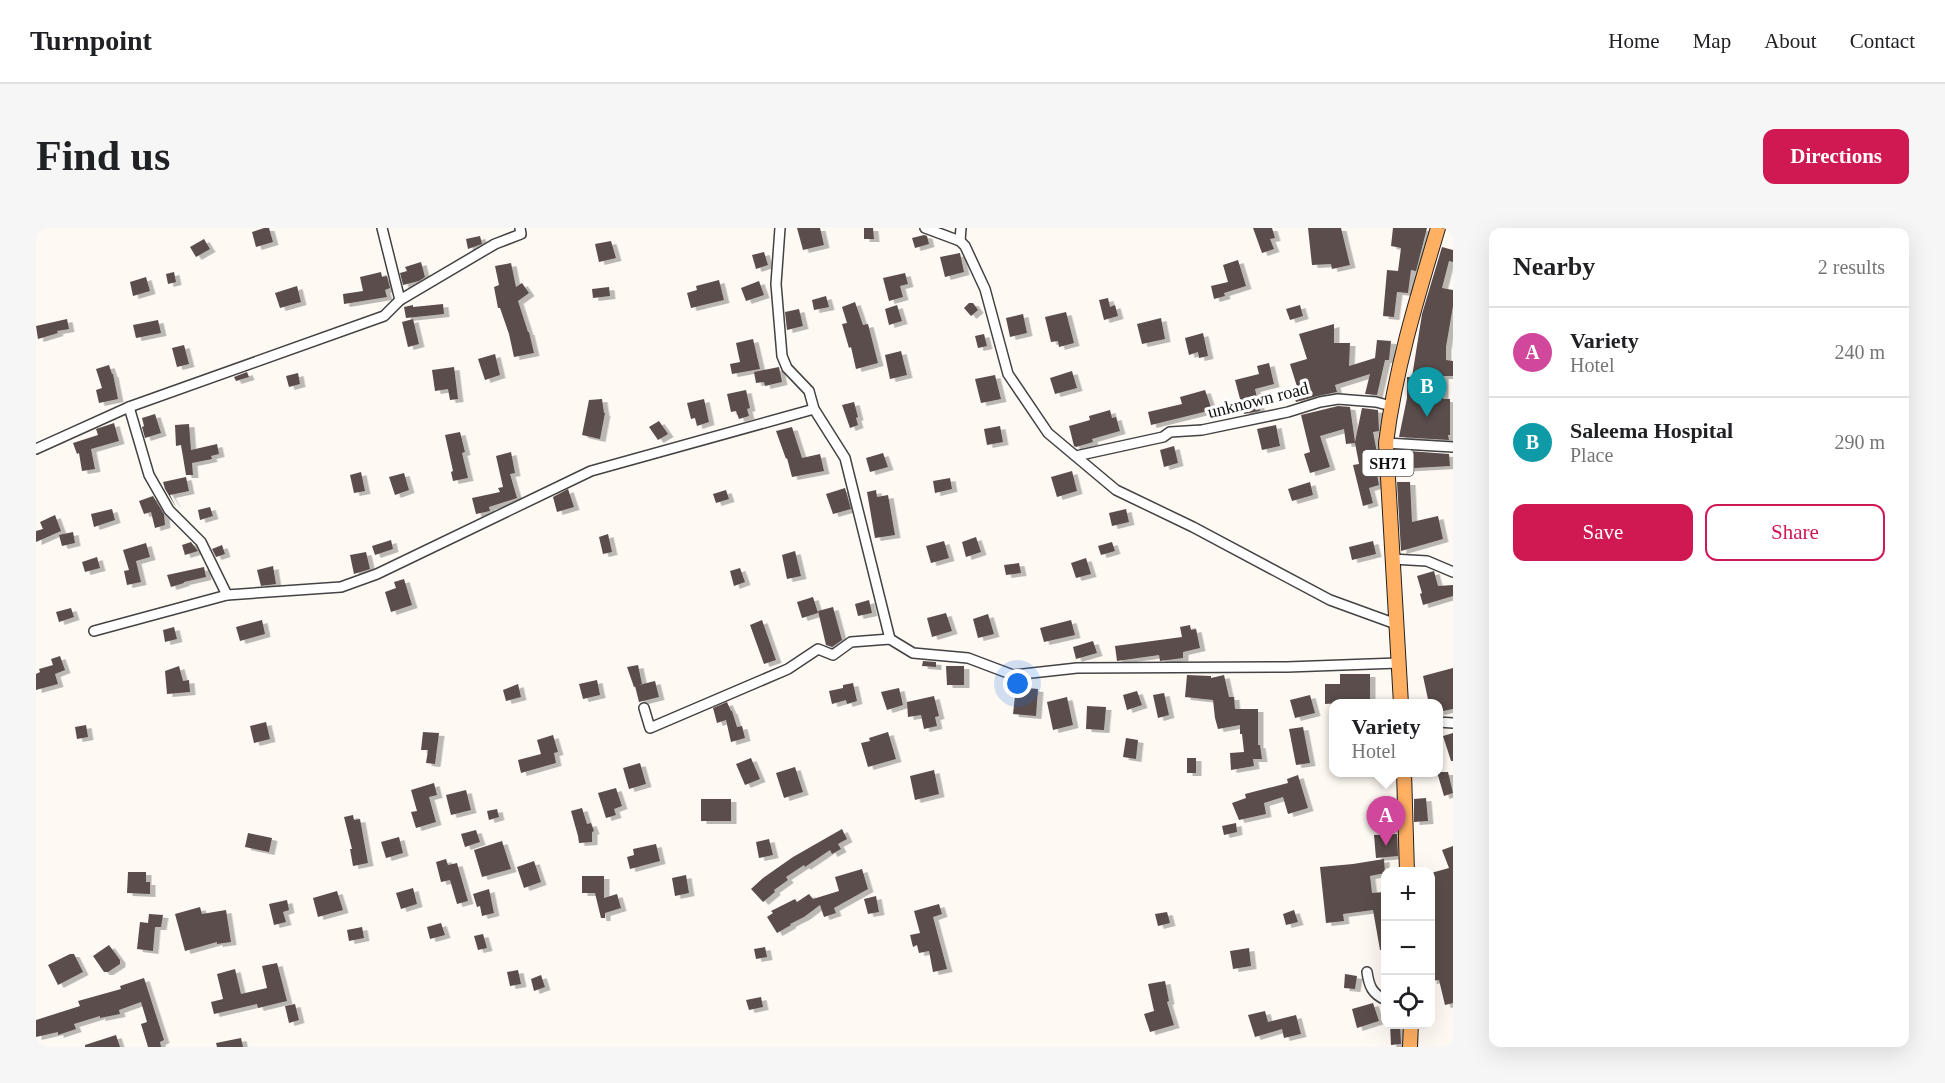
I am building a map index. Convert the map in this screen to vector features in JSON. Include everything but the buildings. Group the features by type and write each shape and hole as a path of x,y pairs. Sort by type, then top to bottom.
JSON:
{"main road":[{"name":"SH71","path":"1401,699 1386,443 1391,406 1418,293 1438,228"},
{"path":"1404,777 1407,867"},
{"path":"1410,1047 1411,1029"}],"street":[{"path":"382,228 400,300"},
{"path":"36,449 129,407 384,316 400,300 495,244 521,234 520,228"},
{"path":"780,228 776,284 782,356 787,368 809,391 814,409 845,458 890,639"},
{"path":"925,228 965,246 984,289 1008,374 1048,433 1116,489 1330,600 1396,624"},
{"path":"960,242 961,228"},
{"name":"unknown road","path":"1076,456 1163,437 1170,432 1202,430 1338,399 1376,402 1391,406"},
{"path":"129,407 148,475 169,510 201,542 227,595"},
{"path":"94,631 227,595 341,587 377,574 591,471 814,409"},
{"path":"1386,443 1453,447"},
{"path":"1392,559 1427,561 1453,572"},
{"path":"644,708 650,728 788,669 818,649 833,655 851,642 890,639 913,653 968,657 1013,675 1077,668 1287,667 1398,663"},
{"path":"1367,972 1370,986 1381,998"}],"place":[{"name":"Saleema Hospital","path":"1427,417"},
{"name":"Variety","path":"1386,846"}]}
